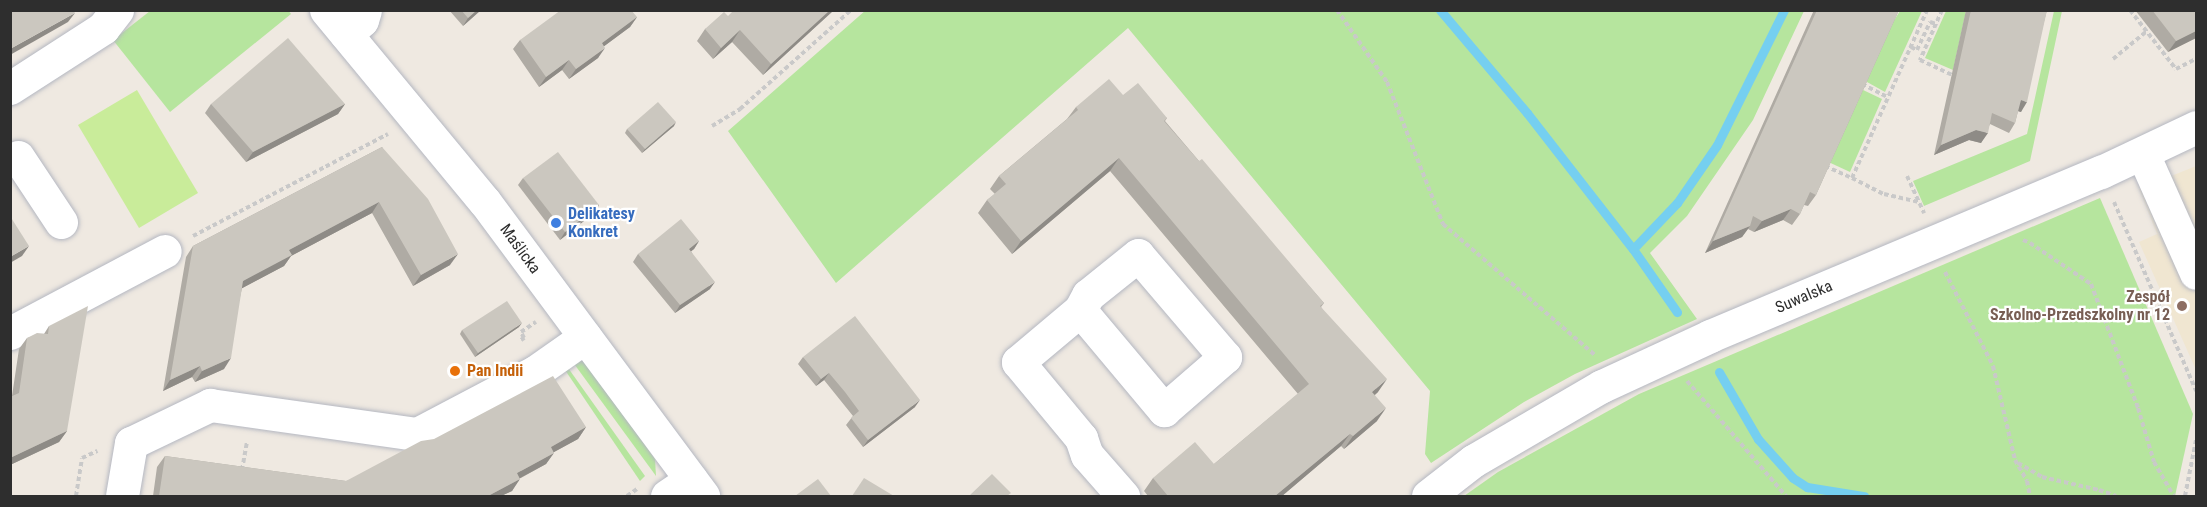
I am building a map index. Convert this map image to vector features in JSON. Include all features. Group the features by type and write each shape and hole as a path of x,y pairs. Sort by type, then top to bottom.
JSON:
{"street":[{"path":"10,88 103,28 117,10"},
{"name":"Maślicka","path":"346,18 585,337 687,491"},
{"name":"Suwalska","path":"1428,496 1473,461 1602,386 1710,336 2143,154 2196,127"},
{"path":"13,154 61,222"},
{"path":"2143,154 2196,273"},
{"path":"10,333 165,251"},
{"path":"1080,310 1164,410 1225,357 1138,255 1088,295 1080,310 1018,362 1081,438 1087,455 1123,496"},
{"path":"122,496 131,442 210,405 417,434 535,372 585,337"}],"path":[{"path":"712,126 740,110 851,10"},
{"path":"1337,10 1387,82 1443,224 1596,356"},
{"path":"1852,178 1927,10"},
{"path":"1942,10 1920,60 1952,75"},
{"path":"2130,10 2176,69 2196,59"},
{"path":"1911,47 1917,50 1930,22 1936,24"},
{"path":"2113,59 2147,31"},
{"path":"1857,81 1888,97"},
{"path":"165,251 397,129"},
{"path":"1820,163 1884,194 1918,201"},
{"path":"1906,176 1925,216"},
{"path":"2113,200 2196,391"},
{"path":"2020,240 2030,243 2091,284 2138,408 2154,462 2174,496"},
{"path":"1945,271 1993,366 2015,460 2027,481 2030,496"},
{"path":"515,344 524,338 521,332 539,320"},
{"path":"1686,380 1786,496"},
{"path":"2185,496 2196,440"},
{"path":"2015,460 2026,470 2042,477 2116,496"}],"shaded area":[{"name":"Zespół Szkolno-Przedszkolny nr 12","path":"2196,166 2196,370 2139,242 2157,234 2139,189"}],"green space":[{"path":"288,10 291,14 170,112 113,40 150,11"},
{"path":"866,10 1804,11 1753,120 1687,216 1650,253 1697,319 1575,374 1524,402 1431,463 1425,454 1430,391 1128,28 836,283 728,131"},
{"path":"1900,11 1922,11 1885,92 1858,77"},
{"path":"1946,11 1966,11 1953,70 1925,58"},
{"path":"2054,11 2062,11 2030,161 1924,206 1913,181 2027,134"},
{"path":"1861,89 1882,99 1850,172 1822,159"},
{"path":"137,90 198,193 139,228 78,125"},
{"path":"2100,198 2193,414 2175,496 1464,496 1498,472 1639,394"},
{"path":"572,361 584,361 655,459 656,476"},
{"path":"566,365 645,476 640,481 563,367"}],"building":[{"path":"10,10 73,10 75,13 10,49"},
{"path":"461,10 477,10 468,18"},
{"path":"561,10 631,10 637,17 602,43 605,48 576,69 569,60 546,77 520,40"},
{"path":"734,10 830,10 771,64 740,30 721,48 705,29 724,12 728,16"},
{"path":"1817,10 1899,10 1816,195 1810,192 1800,214 1791,209 1762,221 1753,216 1750,226 1713,241"},
{"path":"1971,10 2047,10 2027,102 2021,100 2015,123 1992,113 1988,133 1976,130 1941,145"},
{"path":"2152,10 2196,10 2196,31 2176,41"},
{"path":"288,38 345,104 253,152 211,104"},
{"path":"1109,79 1123,95 1138,83 1167,118 1164,121 1199,161 1202,159 1324,303 1320,306 1387,379 1372,392 1386,408 1353,436 1350,434 1275,496 1168,496 1153,478 1195,442 1214,464 1309,384 1119,158 1021,241 987,200 1006,184 999,176 1078,110 1076,107"},
{"path":"658,102 676,122 645,149 627,129"},
{"path":"382,147 428,199 458,254 421,275 379,202 289,250 292,255 243,281 231,358 202,371 200,366 170,380 193,246"},
{"path":"558,152 599,205 565,232 523,178"},
{"path":"10,216 29,246 10,257"},
{"path":"681,219 699,241 689,249 715,282 680,305 638,254"},
{"path":"507,301 522,323 478,353 462,330"},
{"path":"88,306 67,431 10,458 10,397 19,393 27,338 37,333 48,334 49,326"},
{"path":"855,316 920,400 868,440 851,418 859,411 845,392 829,373 821,379 803,357"},
{"path":"553,376 586,427 551,447 554,453 517,473 520,479 488,496 159,496 165,456 346,481 421,441 434,439"},
{"path":"992,474 1011,493 1007,496 969,496"},
{"path":"864,478 894,496 852,496"},
{"path":"818,479 831,496 795,496"}],"waterway":[{"path":"1440,10 1527,113 1633,249 1677,312"},
{"path":"1633,249 1677,203 1717,145 1784,10"},
{"path":"1719,372 1758,439 1793,478 1807,487 1864,496"}],"place":[{"name":"Delikatesy Konkret","path":"556,223"},
{"name":"Zespół Szkolno-Przedszkolny nr 12","path":"2182,306"},
{"name":"Pan Indii","path":"455,371"}]}
